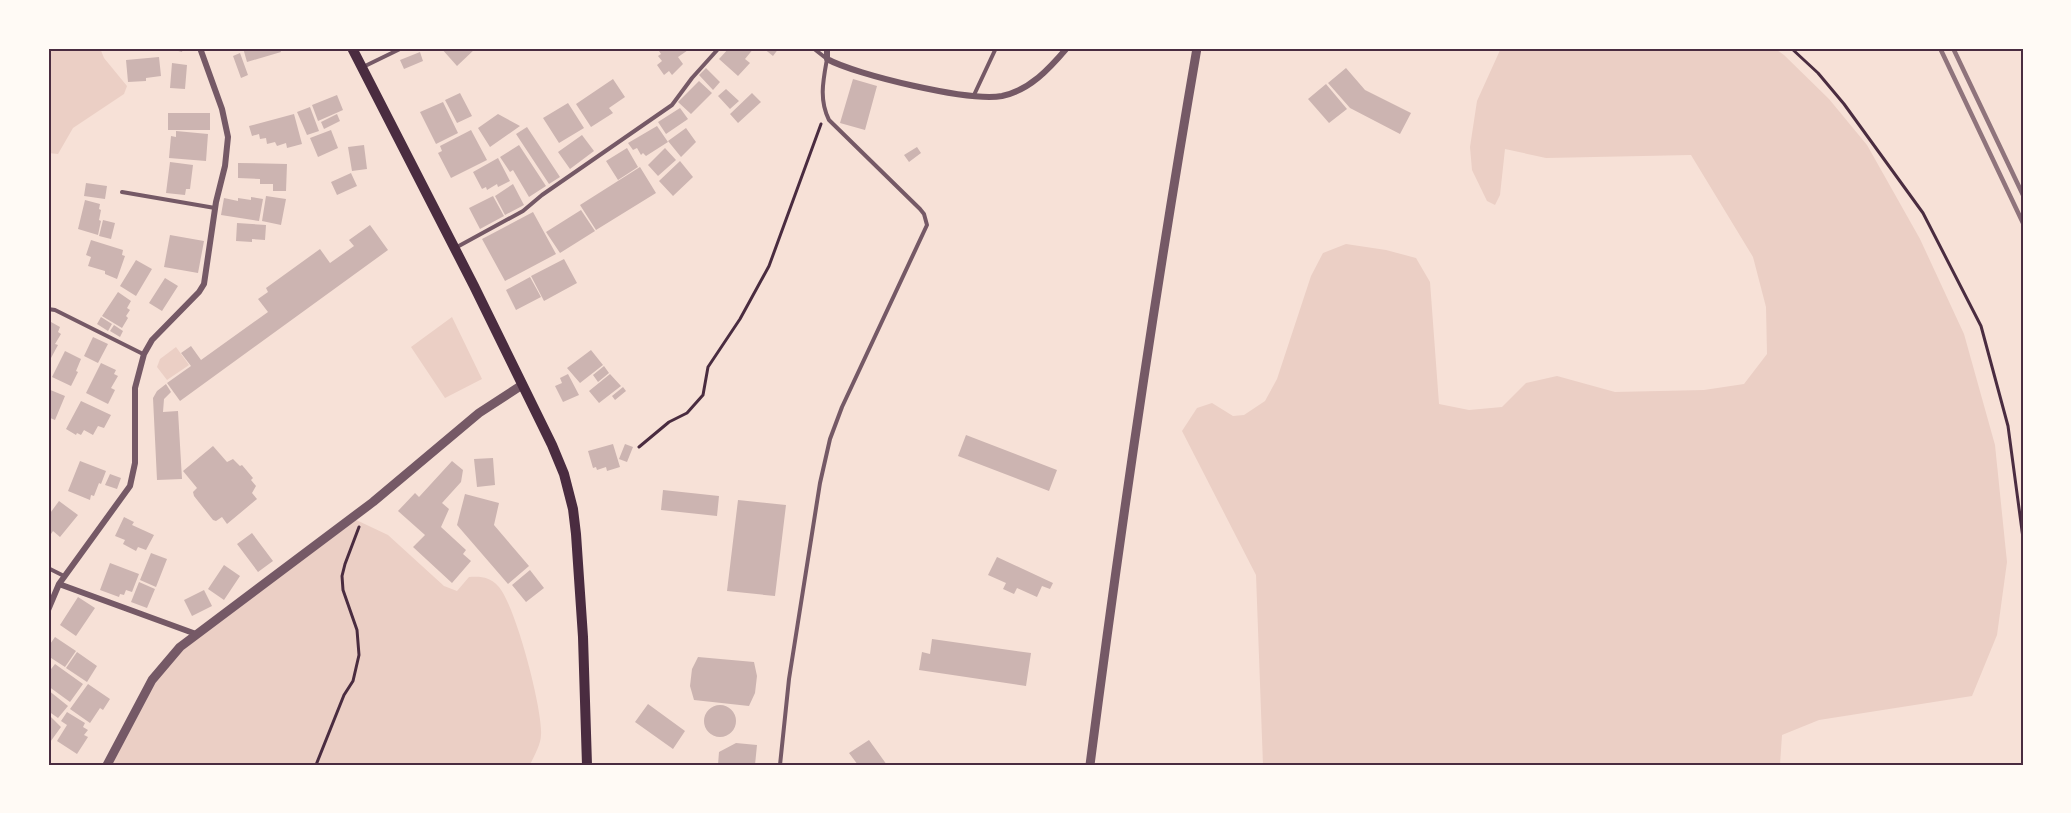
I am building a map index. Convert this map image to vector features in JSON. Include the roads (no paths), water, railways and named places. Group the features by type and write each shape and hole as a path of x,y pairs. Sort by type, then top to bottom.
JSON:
{"main road":[{"path":"352,48 455,249 560,462 573,509 583,637 587,765"}],"street":[{"path":"48,610 64,576 130,486 135,463 135,388 144,354 152,340 204,284 228,138 222,109 200,48"},
{"path":"827,48 827,59 858,72 946,92 1001,96 1025,86 1047,72 1067,48"},
{"path":"1090,765 1137,422 1197,48"},
{"path":"106,765 152,680 180,647 373,502 479,413 522,385"},
{"path":"59,584 196,634"}],"lane":[{"path":"362,67 402,48"},
{"path":"455,249 523,211 542,195 672,105 719,48"},
{"path":"780,765 789,679 820,483 830,439 842,407 927,225 920,209 833,125 825,112 822,90 827,59 813,48"},
{"path":"974,95 996,48"},
{"path":"122,192 215,208"},
{"path":"48,309 55,310 144,354"},
{"path":"48,568 64,576"}],"railway":[{"path":"1940,48 2023,223"},
{"path":"1953,48 2023,195"}]}
